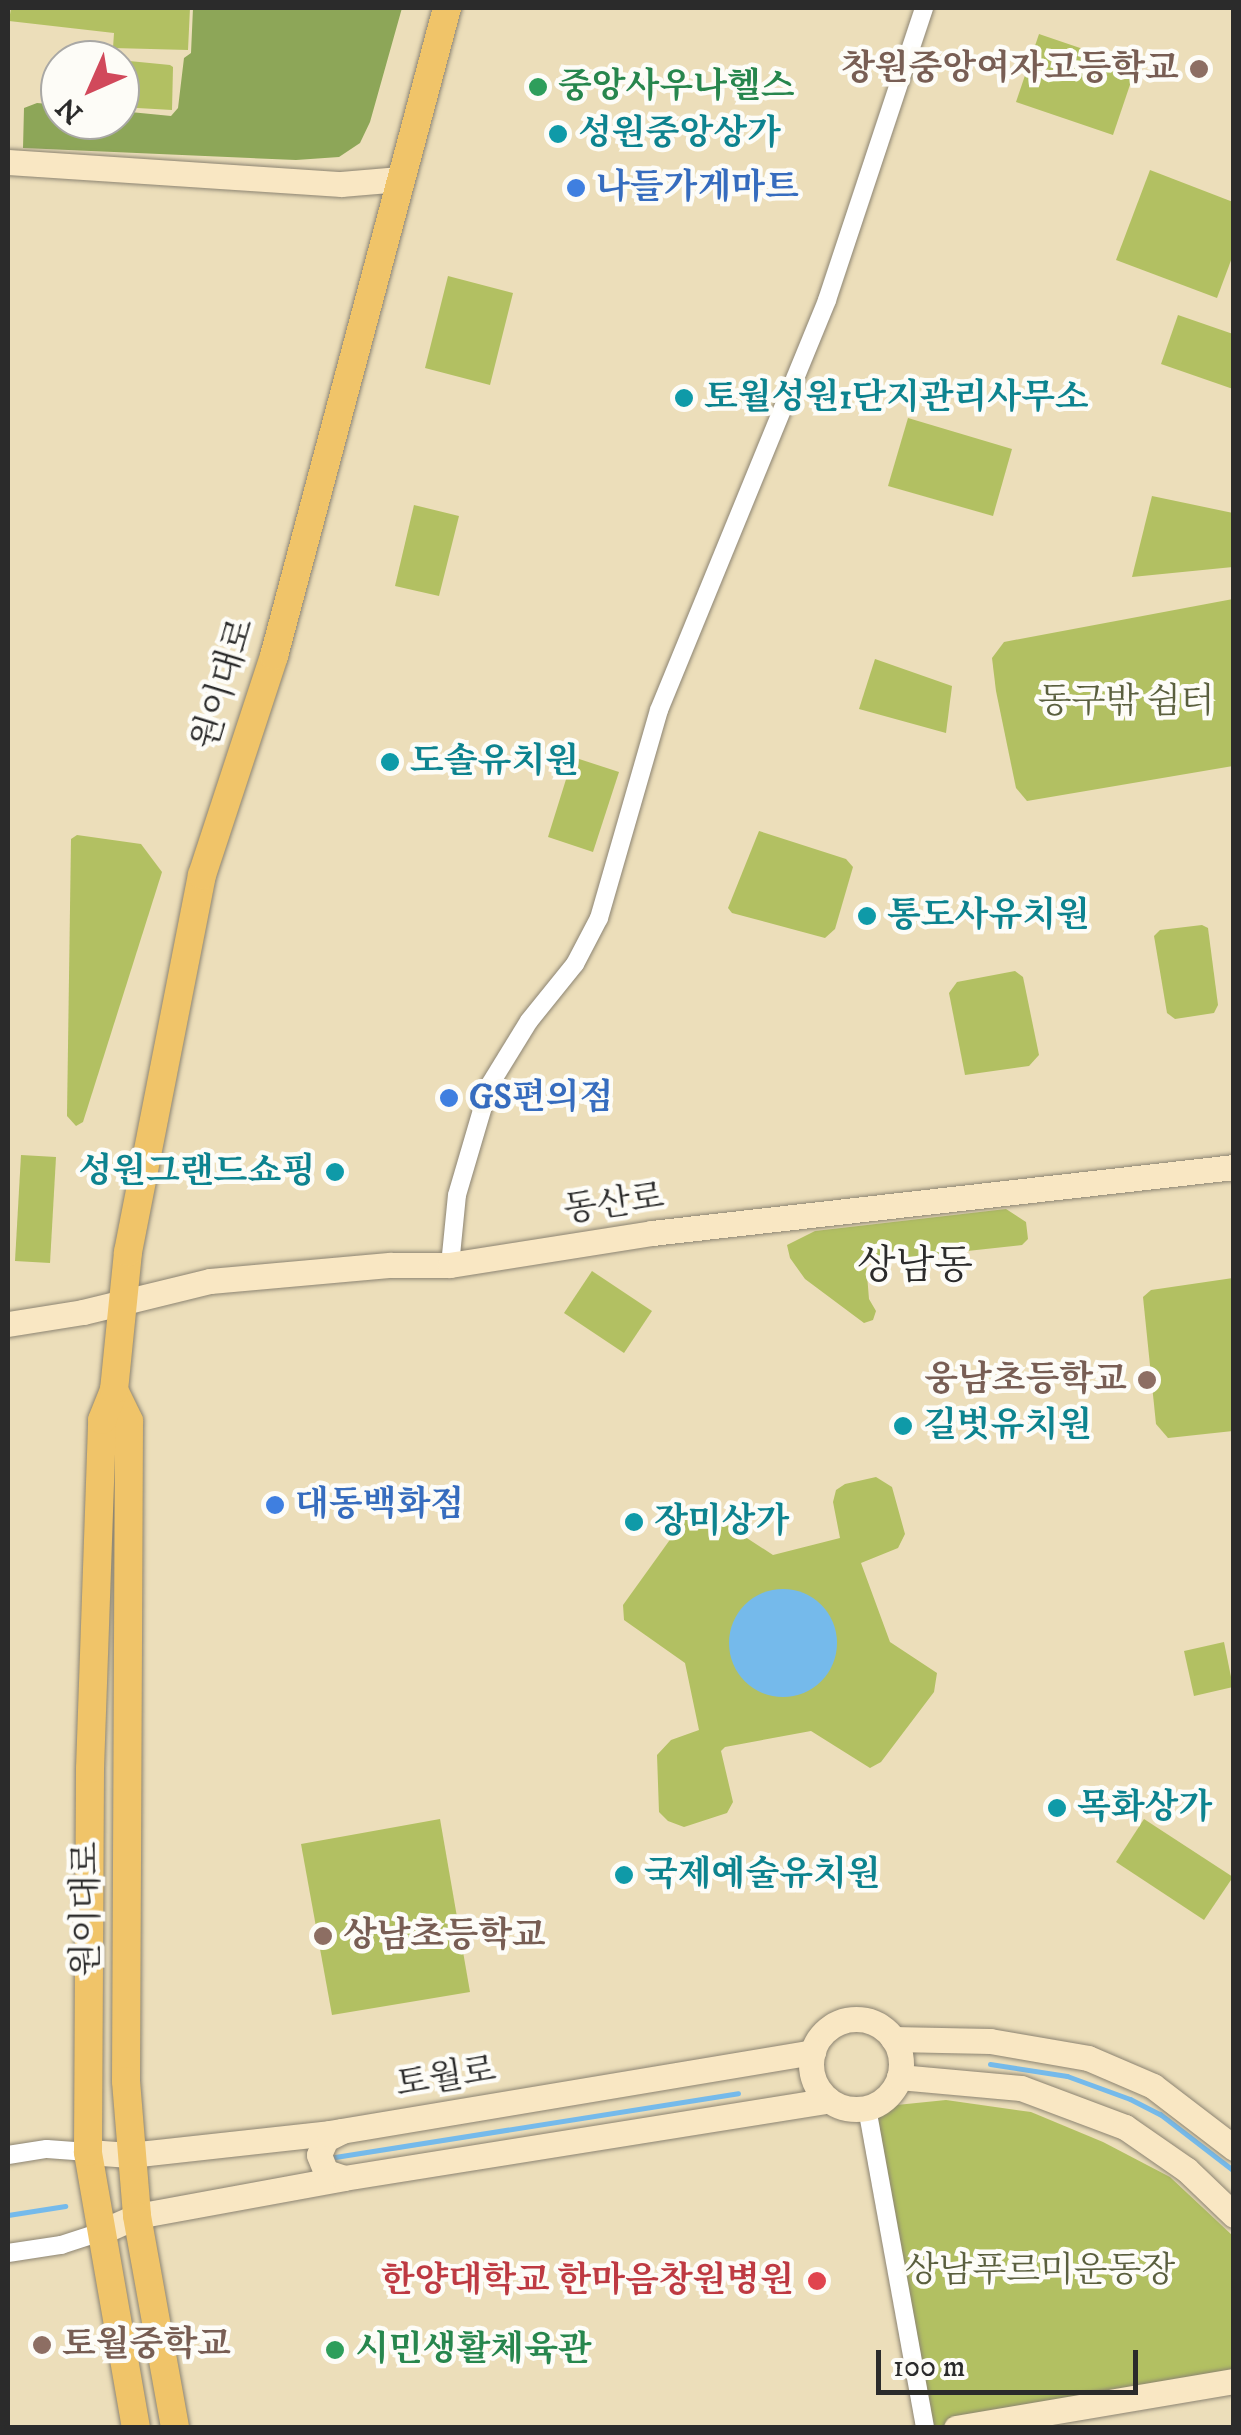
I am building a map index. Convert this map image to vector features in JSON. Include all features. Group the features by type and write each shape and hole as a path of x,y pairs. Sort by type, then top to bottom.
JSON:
{"main road":[{"name":"원이대로","path":"136,2428 88,2152 94,1587 102,1420 114,1390 122,1303 166,1044 202,875 274,656 447,8"},
{"name":"원이대로","path":"114,1390 129,1421 131,1671 123,1899 130,2155 137,2216 175,2428"}],"street":[{"path":"450,1265 457,1195 489,1086 529,1021 575,964 598,918 660,710 827,300 924,8"},
{"path":"8,162 341,184 400,179"},
{"name":"동산로","path":"8,1324 122,1303 210,1280 391,1265 450,1265 652,1233 1234,1167"},
{"path":"8,2253 61,2245 137,2216 344,2178 829,2100 852,2110 867,2108 890,2095 899,2078 900,2056 893,2039 877,2024 850,2020 824,2032 813,2052 812,2074 829,2100"},
{"path":"893,2039 990,2041 1088,2058 1178,2102 1234,2148"},
{"path":"985,2082 969,2072 966,2057 990,2041"},
{"name":"토월로","path":"88,2152 130,2155 342,2131 813,2052"},
{"path":"717,2069 744,2078 750,2087 749,2102 731,2116"},
{"path":"899,2078 985,2082 1056,2099 1125,2127 1187,2170 1234,2215"},
{"path":"867,2108 925,2428"},
{"path":"342,2131 326,2139 318,2155 326,2172 344,2178"},
{"path":"8,2156 46,2149 88,2152"},
{"path":"956,2428 1234,2381"}],"green space":[{"path":"11,8 190,8 188,50 140,49 140,40 114,40 114,33 9,21"},
{"path":"193,8 402,8 370,122 360,143 339,157 296,160 23,148 24,108 37,103 40,140 140,140 140,113 171,116 178,108 184,58 191,53"},
{"path":"1039,34 1136,67 1113,135 1016,102"},
{"path":"140,62 173,67 172,110 140,108"},
{"path":"1150,170 1233,202 1233,255 1217,298 1116,260"},
{"path":"448,276 513,293 490,385 425,368"},
{"path":"1178,315 1233,334 1233,389 1161,364"},
{"path":"908,418 1012,449 993,516 888,486"},
{"path":"1152,496 1233,513 1233,567 1132,577"},
{"path":"414,505 459,516 439,596 395,586"},
{"name":"동구밖 쉼터","path":"1233,599 1233,766 1027,801 1016,788 996,691 992,658 1004,642"},
{"path":"875,659 952,686 946,733 859,709"},
{"path":"573,757 619,772 593,852 548,837"},
{"path":"759,831 846,859 853,867 835,929 825,938 732,913 728,908"},
{"path":"77,835 141,844 162,872 83,1122 76,1126 67,1116 71,839"},
{"path":"1202,925 1208,928 1218,1005 1214,1013 1175,1019 1167,1013 1154,936 1160,930"},
{"path":"1015,971 1023,977 1039,1055 1029,1066 965,1075 949,993 957,982"},
{"path":"21,1155 56,1157 50,1263 15,1261"},
{"path":"1006,1209 1026,1222 1028,1239 1022,1245 866,1262 869,1299 876,1311 873,1320 864,1323 805,1279 790,1258 787,1245 815,1231"},
{"path":"592,1271 652,1311 624,1353 564,1313"},
{"path":"1233,1278 1233,1431 1168,1438 1156,1424 1143,1297 1151,1290"},
{"path":"876,1477 892,1487 905,1534 898,1548 861,1563 890,1642 937,1673 934,1692 881,1762 870,1768 811,1731 725,1747 721,1751 733,1802 727,1813 684,1827 668,1821 659,1812 657,1755 671,1740 699,1730 685,1663 624,1620 623,1605 692,1509 707,1512 773,1555 840,1538 833,1502 836,1490"},
{"path":"1224,1642 1233,1687 1194,1696 1184,1651"},
{"path":"440,1819 470,1992 332,2015 301,1844"},
{"path":"1144,1819 1233,1877 1204,1920 1116,1862"},
{"name":"상남푸르미운동장","path":"946,2100 1031,2112 1103,2142 1170,2177 1233,2236 1233,2381 956,2427 925,2427 867,2108"}],"water":[{"path":"783,1589 804,1593 822,1604 833,1622 837,1643 833,1664 822,1682 804,1693 783,1697 762,1693 744,1682 733,1664 729,1643 733,1622 744,1604 762,1593"}],"waterway":[{"path":"990,2064 1067,2076 1130,2099 1160,2114 1234,2171"},
{"path":"335,2157 738,2093"},
{"path":"8,2215 65,2206"}],"place":[{"name":"창원중앙여자고등학교","path":"1199,69"},
{"name":"중앙사우나헬스","path":"538,87"},
{"name":"성원중앙상가","path":"558,134"},
{"name":"나들가게마트","path":"576,188"},
{"name":"토월성원1단지관리사무소","path":"684,398"},
{"name":"도솔유치원","path":"390,762"},
{"name":"통도사유치원","path":"867,916"},
{"name":"GS편의점","path":"449,1098"},
{"name":"성원그랜드쇼핑","path":"335,1172"},
{"name":"웅남초등학교","path":"1147,1380"},
{"name":"길벗유치원","path":"903,1426"},
{"name":"대동백화점","path":"275,1505"},
{"name":"장미상가","path":"634,1522"},
{"name":"목화상가","path":"1057,1808"},
{"name":"국제예술유치원","path":"624,1875"},
{"name":"상남초등학교","path":"323,1936"},
{"name":"한양대학교 한마음창원병원","path":"817,2281"},
{"name":"토월중학교","path":"42,2345"},
{"name":"시민생활체육관","path":"335,2350"}],"district":[{"name":"상남동","path":"915,1267"}]}
